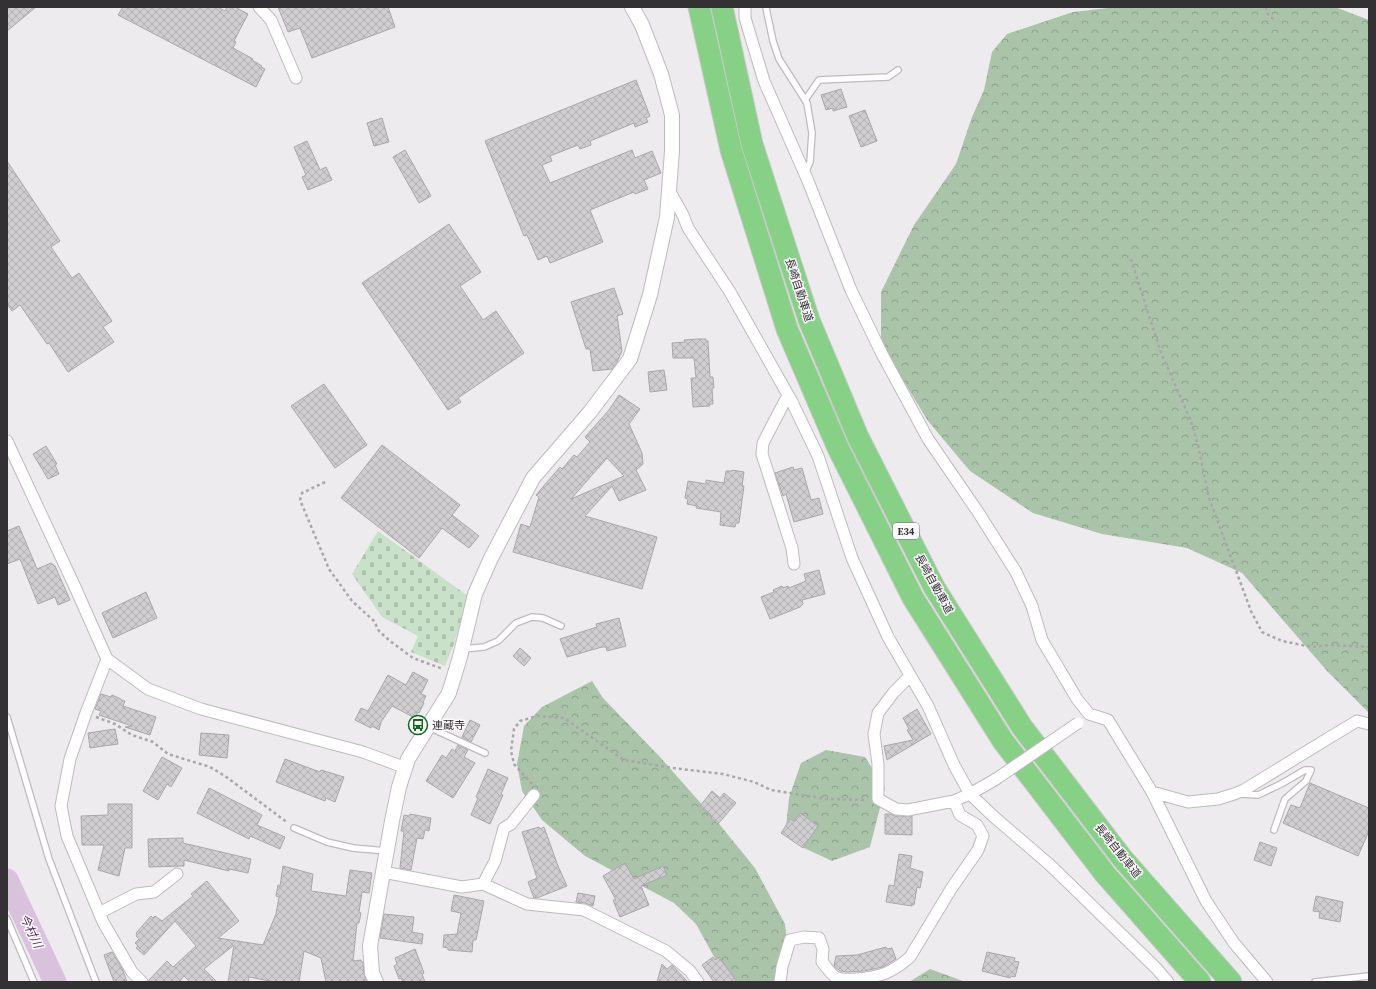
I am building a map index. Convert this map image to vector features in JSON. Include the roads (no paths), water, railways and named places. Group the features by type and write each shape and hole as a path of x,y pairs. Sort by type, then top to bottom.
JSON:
{"highway":[{"name":"長崎自動車道","path":"699,7 731,150 787,329 838,448 913,598 1003,741 1105,874 1200,982"},
{"name":"長崎自動車道","path":"722,7 752,144 809,320 858,437 934,587 1022,727 1122,858 1231,982"}],"street":[{"path":"259,7 271,20 296,78"},
{"path":"376,982 372,973 370,946 382,872 400,787 408,759 449,693 462,649 475,594 491,558 533,478 590,412 630,359 650,295 667,218 672,151 672,115 661,74 642,25 632,7"},
{"path":"745,7 745,18 764,81 805,174 851,290 882,354 928,439 978,512 1016,572 1032,606 1042,640 1077,699 1089,714 1108,720 1152,792 1206,901 1234,943 1267,982"},
{"path":"669,190 683,215 688,228 730,292 788,395 818,456 852,558 888,637 928,706 954,765 970,794 1050,865 1156,968 1168,982"},
{"path":"788,395 763,443 762,454 792,548 794,564"},
{"path":"7,441 107,659 148,688 201,709 363,752 406,768"},
{"path":"107,659 70,759 61,806 67,836 100,913 132,972 142,982"},
{"path":"910,676 894,692 878,713 874,734 878,764 878,799 896,809 908,810 954,801 970,794 996,779 1089,714"},
{"path":"1152,792 1188,802 1218,799 1234,794 1244,790 1357,721 1369,724"},
{"path":"483,884 495,861 504,828 511,824 534,795"},
{"path":"780,982 782,967 790,940 804,937 819,938 823,949 822,962 836,977 846,979 874,977 889,972 900,966 910,957 951,889 978,850 983,836 977,825 960,815 954,801"},
{"path":"382,872 462,887 483,884 527,904 584,910 666,951 690,971 698,982"},
{"path":"100,913 136,894 154,892 177,874"}],"lane":[{"path":"766,8 773,41 779,59 807,103 812,133 810,162 805,174"},
{"path":"805,100 819,80 888,77 898,70"},
{"path":"462,649 484,647 498,641 516,623 532,617 543,618 561,626"},
{"path":"7,718 49,859 96,982"},
{"path":"429,727 485,753"},
{"path":"1234,794 1258,795 1282,784 1305,770 1311,770 1306,781 1285,799 1274,830"},
{"path":"294,828 327,842 353,848 387,851"},
{"path":"7,919 34,982"},
{"path":"1314,982 1369,976"}],"waterway":[{"name":"今村川","path":"7,880 55,982"}],"place":[{"name":"連蔵寺","path":"418,725"}]}
